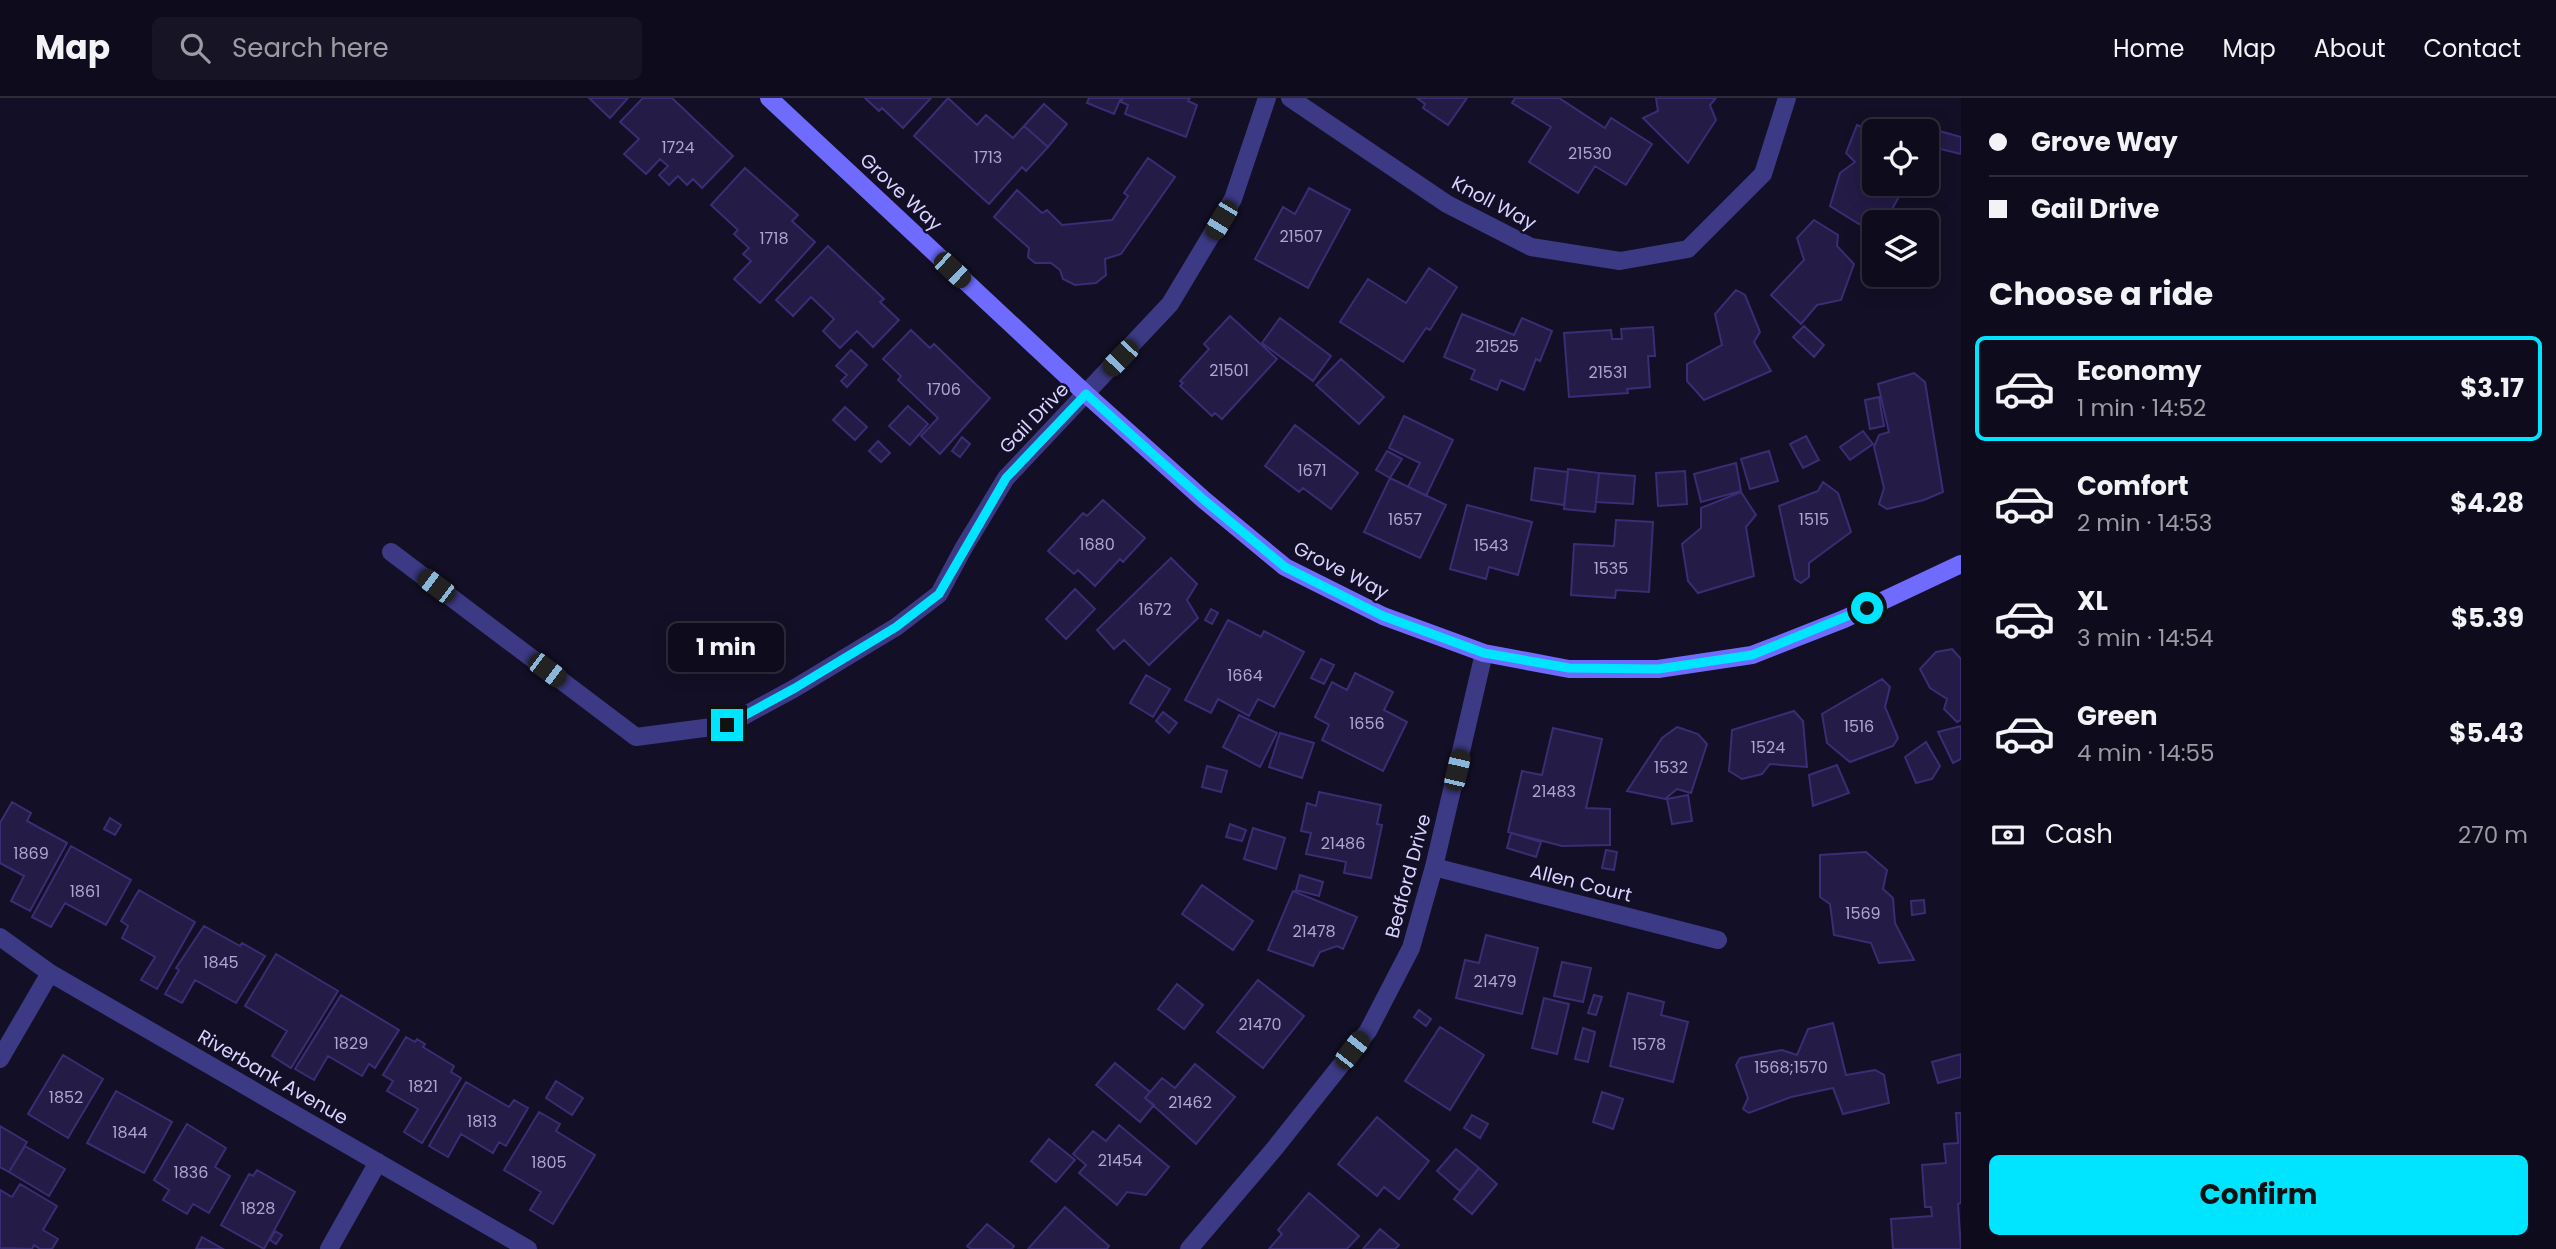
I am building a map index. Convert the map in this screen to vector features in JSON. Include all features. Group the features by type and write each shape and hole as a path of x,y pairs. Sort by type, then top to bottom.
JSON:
{"main road":[{"name":"Grove Way","path":"769,98 1086,394 1204,500 1285,567 1383,616 1484,653 1569,668 1658,669 1752,655 1844,619 1961,564"}],"street":[{"name":"Gail Drive","path":"391,552 636,737 727,725 795,688 896,627 939,594 1006,478 1170,304 1233,199 1267,98"},
{"name":"Knoll Way","path":"1290,98 1447,204 1531,247 1620,261 1688,249 1763,174 1787,98"},
{"name":"Bedford Drive","path":"1189,1249 1368,1031 1411,948 1434,867 1484,653"},
{"name":"Allen Court","path":"1434,867 1718,940"},
{"name":"Riverbank Avenue","path":"0,937 50,973 528,1249"},
{"path":"0,1059 50,973"},
{"path":"329,1249 379,1162"}],"building":[{"path":"589,98 628,98 610,118"},
{"path":"643,98 672,98 733,156 702,188 693,179 687,185 678,176 669,185 659,175 668,166 660,159 646,174 624,154 639,139 620,122"},
{"path":"865,98 931,98 903,128 882,108 879,111"},
{"path":"948,98 977,125 986,115 1013,138 1024,126 1048,147 1026,171 1022,167 989,204 914,136"},
{"path":"1089,98 1121,98 1114,114 1087,103"},
{"path":"1123,98 1190,98 1188,101 1197,105 1186,137 1125,114 1128,105 1121,102"},
{"path":"1417,98 1467,98 1448,125 1423,108 1425,104"},
{"path":"1515,98 1559,98 1605,128 1611,118 1652,144 1626,185 1595,166 1578,193 1529,162 1551,127 1512,103"},
{"path":"1656,98 1716,98 1710,105 1716,120 1688,163 1643,118 1658,111"},
{"path":"1044,104 1067,124 1048,147 1024,126"},
{"path":"1857,125 1862,127 1862,196 1899,196 1892,210 1862,210 1862,225 1830,206 1840,173 1855,162 1846,153"},
{"path":"1939,131 1961,137 1961,154 1939,149"},
{"path":"1148,158 1175,177 1121,254 1105,259 1106,275 1096,283 1075,285 1063,279 1060,270 1051,263 1035,263 1028,257 1029,248 994,217 1017,190 1042,213 1047,210 1062,225 1112,220 1128,196 1124,193"},
{"path":"745,168 798,215 792,221 815,242 760,303 734,279 751,261 743,254 749,248 734,234 738,230 711,205"},
{"path":"1309,188 1350,210 1308,288 1255,259 1283,207 1295,214"},
{"path":"1814,220 1838,235 1837,246 1854,264 1841,300 1817,305 1801,324 1771,295 1804,260 1797,238"},
{"path":"828,246 884,299 880,302 899,320 873,347 857,331 840,348 823,331 834,319 811,297 793,316 776,300"},
{"path":"1429,268 1457,287 1430,330 1426,328 1403,362 1340,322 1368,279 1406,303"},
{"path":"1736,290 1745,295 1760,332 1754,342 1771,371 1704,400 1687,381 1687,364 1722,345 1715,314"},
{"path":"1462,314 1514,335 1522,318 1552,331 1540,361 1536,359 1524,390 1501,380 1497,390 1471,379 1475,370 1444,357"},
{"path":"1230,316 1277,359 1222,419 1215,413 1212,416 1180,386 1183,383 1180,381 1209,349 1204,344"},
{"path":"1280,318 1331,356 1313,381 1262,343"},
{"path":"1804,326 1824,345 1814,357 1793,337"},
{"path":"1653,327 1655,356 1648,356 1650,387 1627,389 1628,393 1569,397 1564,333 1611,330 1612,339 1622,339 1621,329"},
{"path":"911,330 930,348 934,344 990,398 940,454 921,436 938,418 898,380 901,376 883,359"},
{"path":"851,350 867,365 847,387 841,381 847,375 836,366"},
{"path":"1341,359 1384,397 1359,424 1316,385"},
{"path":"1914,373 1925,382 1943,492 1924,500 1887,509 1879,504 1884,488 1874,447 1879,435 1889,432 1878,384"},
{"path":"1879,397 1884,426 1870,429 1865,400"},
{"path":"908,406 928,424 910,445 889,426"},
{"path":"845,407 867,427 855,440 833,420"},
{"path":"1404,416 1453,440 1426,496 1408,487 1420,463 1389,448"},
{"path":"1295,425 1358,473 1331,509 1303,488 1299,492 1265,466"},
{"path":"1863,431 1873,444 1850,460 1840,447"},
{"path":"1806,436 1819,460 1803,468 1790,444"},
{"path":"962,437 970,444 960,457 952,451"},
{"path":"878,441 890,453 881,462 869,451"},
{"path":"1387,451 1402,459 1390,478 1376,470"},
{"path":"1769,451 1778,481 1750,489 1741,459"},
{"path":"1736,463 1741,491 1701,502 1694,474"},
{"path":"1535,468 1568,472 1564,505 1531,500"},
{"path":"1568,469 1599,473 1595,512 1564,509"},
{"path":"1685,471 1687,504 1658,506 1656,473"},
{"path":"1599,473 1635,476 1633,504 1596,502"},
{"path":"1390,478 1446,505 1420,558 1364,532"},
{"path":"1823,482 1838,493 1851,532 1809,563 1809,577 1801,583 1795,579 1779,506 1818,491"},
{"path":"1741,492 1756,515 1746,527 1754,576 1698,593 1688,581 1682,544 1701,528 1701,508"},
{"path":"1103,500 1145,538 1123,562 1120,559 1095,586 1078,570 1074,574 1048,551 1083,513 1087,516"},
{"path":"1467,505 1532,522 1518,575 1489,567 1486,579 1450,569"},
{"path":"1616,520 1653,522 1649,592 1616,590 1615,598 1571,595 1574,544 1614,546"},
{"path":"1171,558 1197,584 1187,600 1198,618 1149,665 1124,640 1114,649 1097,630"},
{"path":"1075,589 1095,609 1066,639 1046,619"},
{"path":"1211,609 1218,613 1212,624 1205,620"},
{"path":"1228,620 1261,637 1264,631 1304,652 1274,707 1258,699 1249,716 1218,699 1211,713 1185,700"},
{"path":"1952,649 1961,659 1961,720 1957,722 1944,709 1947,699 1930,688 1920,669 1936,652"},
{"path":"1321,659 1334,665 1324,684 1311,678"},
{"path":"1355,673 1393,692 1384,710 1407,722 1383,771 1322,740 1329,725 1315,717 1332,682 1347,690"},
{"path":"1146,675 1170,689 1153,717 1130,703"},
{"path":"1882,679 1890,687 1885,707 1898,738 1893,746 1850,762 1827,743 1822,714"},
{"path":"1794,711 1803,721 1807,767 1770,764 1762,774 1742,779 1729,771 1732,730"},
{"path":"1163,712 1177,723 1169,733 1156,721"},
{"path":"1239,715 1277,733 1260,767 1223,747"},
{"path":"1961,726 1961,759 1953,763 1938,732"},
{"path":"1677,727 1698,734 1707,744 1691,793 1677,789 1665,799 1627,791 1662,738"},
{"path":"1553,728 1602,739 1586,808 1610,809 1610,845 1562,846 1508,832 1522,771 1542,775"},
{"path":"1280,733 1314,743 1302,778 1269,767"},
{"path":"1926,742 1940,766 1932,779 1916,783 1905,757"},
{"path":"1837,765 1849,793 1813,806 1809,775"},
{"path":"1207,766 1227,771 1221,792 1202,787"},
{"path":"1319,792 1381,805 1377,824 1382,825 1371,878 1344,873 1346,862 1306,854 1311,833 1301,831 1307,803 1316,806"},
{"path":"1688,795 1692,821 1672,824 1667,799"},
{"path":"12,802 31,813 27,821 67,843 30,911 11,901 24,876 0,863 0,823"},
{"path":"110,818 121,825 115,835 104,829"},
{"path":"1230,824 1246,830 1242,841 1226,837"},
{"path":"1253,828 1285,838 1276,869 1244,859"},
{"path":"1511,833 1541,842 1536,857 1507,848"},
{"path":"71,846 131,880 106,925 65,903 51,927 32,917"},
{"path":"1606,850 1617,852 1614,870 1602,868"},
{"path":"1866,852 1887,870 1883,889 1893,898 1895,923 1914,960 1879,963 1871,943 1834,935 1830,904 1820,897 1820,855"},
{"path":"1300,875 1323,882 1319,896 1296,890"},
{"path":"1202,885 1253,921 1233,950 1182,914"},
{"path":"139,890 195,922 157,989 141,980 155,957 122,938 128,926 121,921"},
{"path":"1293,891 1357,917 1343,949 1337,946 1320,952 1313,966 1268,950"},
{"path":"1924,900 1925,913 1912,915 1911,901"},
{"path":"204,926 265,956 236,1003 195,980 182,1003 165,994 179,970 176,968"},
{"path":"1486,935 1538,948 1522,1014 1456,998 1465,960 1479,963"},
{"path":"276,954 338,991 291,1068 272,1056 287,1031 245,1006"},
{"path":"1562,962 1591,968 1583,1002 1554,996"},
{"path":"1258,980 1304,1016 1263,1068 1217,1032"},
{"path":"1177,984 1203,1005 1184,1029 1158,1009"},
{"path":"1628,993 1664,1002 1661,1015 1688,1022 1673,1082 1610,1066"},
{"path":"341,995 399,1030 375,1068 369,1064 362,1076 328,1056 314,1080 295,1069"},
{"path":"1594,995 1602,997 1596,1015 1588,1013"},
{"path":"1544,998 1569,1004 1557,1054 1532,1048"},
{"path":"1419,1010 1431,1019 1426,1026 1414,1017"},
{"path":"1833,1023 1846,1075 1875,1070 1884,1075 1889,1103 1843,1114 1833,1088 1791,1097 1749,1113 1743,1109 1748,1098 1736,1065 1740,1058 1782,1050 1797,1055 1808,1029"},
{"path":"1440,1027 1484,1055 1450,1110 1405,1081"},
{"path":"1583,1028 1595,1032 1588,1062 1575,1059"},
{"path":"406,1037 425,1044 423,1047 454,1066 451,1072 461,1078 422,1143 404,1132 418,1109 387,1091 393,1081 383,1075"},
{"path":"1961,1054 1961,1077 1938,1083 1932,1062"},
{"path":"63,1055 103,1079 68,1138 28,1114"},
{"path":"1115,1063 1150,1092 1145,1098 1154,1105 1140,1122 1096,1085"},
{"path":"1195,1064 1235,1097 1196,1144 1145,1098 1162,1078 1175,1088"},
{"path":"556,1081 583,1098 572,1115 546,1098"},
{"path":"466,1082 509,1107 514,1100 528,1108 506,1146 499,1142 493,1153 461,1134 448,1157 429,1146"},
{"path":"116,1091 172,1122 144,1173 87,1143"},
{"path":"1602,1092 1623,1099 1613,1129 1593,1122"},
{"path":"539,1112 560,1124 556,1131 595,1155 553,1224 530,1210 541,1192 504,1170"},
{"path":"1956,1113 1961,1113 1961,1203 1958,1204 1961,1249 1893,1249 1891,1219 1932,1216 1931,1207 1925,1207 1922,1165 1946,1163 1944,1144 1958,1143"},
{"path":"1472,1115 1488,1124 1480,1138 1464,1128"},
{"path":"1377,1117 1429,1161 1399,1199 1384,1187 1377,1196 1338,1164"},
{"path":"187,1124 226,1148 215,1167 230,1176 209,1213 193,1204 187,1214 163,1200 169,1190 154,1180"},
{"path":"1119,1125 1169,1167 1146,1195 1127,1192 1117,1205 1079,1173 1086,1165 1073,1154 1093,1131 1106,1141"},
{"path":"0,1126 27,1142 9,1172 0,1167"},
{"path":"1049,1139 1075,1160 1056,1182 1031,1161"},
{"path":"25,1146 65,1169 49,1196 9,1172"},
{"path":"1456,1149 1479,1168 1460,1191 1437,1171"},
{"path":"1479,1168 1497,1184 1472,1214 1454,1199"},
{"path":"257,1170 295,1192 264,1249 221,1225 249,1174 253,1176"},
{"path":"20,1184 57,1206 43,1230 58,1239 52,1249 40,1249 34,1245 32,1249 0,1248 0,1190 12,1197"},
{"path":"1309,1193 1359,1236 1347,1249 1269,1249 1282,1234 1278,1230"},
{"path":"1065,1207 1109,1246 1107,1249 1028,1249"},
{"path":"987,1224 1014,1246 1012,1249 971,1249 967,1246"},
{"path":"1380,1229 1399,1245 1395,1249 1363,1249"},
{"path":"275,1231 282,1235 276,1244 270,1240"},
{"path":"202,1237 223,1249 196,1249"}],"route":[{"path":"727,725 795,688 896,627 939,594 1006,478 1086,394 1204,500 1285,567 1383,616 1484,653 1569,668 1658,669 1752,655 1867,608"}]}
